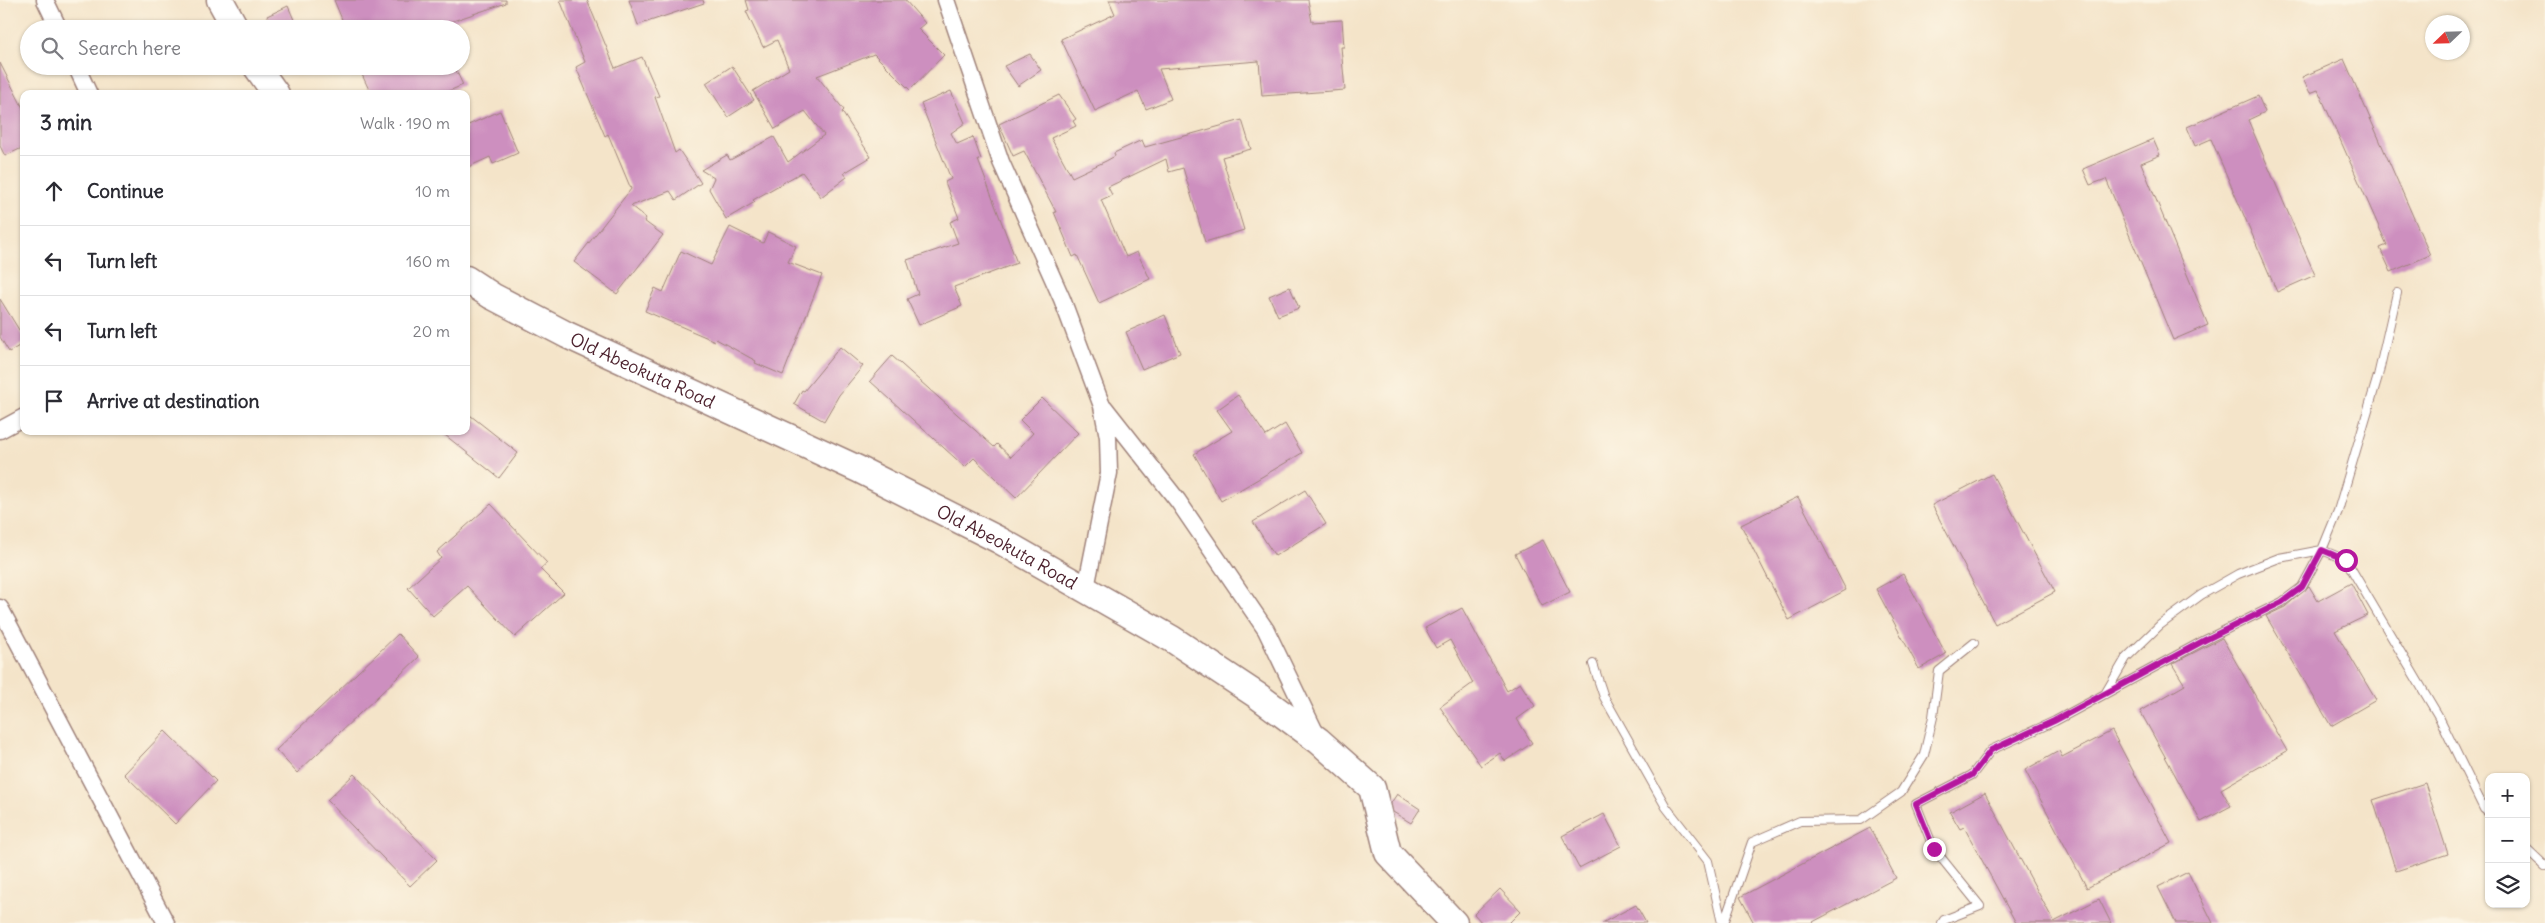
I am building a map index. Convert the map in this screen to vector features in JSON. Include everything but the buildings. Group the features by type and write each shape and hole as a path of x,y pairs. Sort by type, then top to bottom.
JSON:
{"highway":[{"path":"220,0 231,20"},
{"path":"262,75 273,90"},
{"name":"Old Abeokuta Road","path":"470,282 492,296 567,335 867,474 999,540 1086,588 1172,639 1258,696 1320,741 1372,788 1388,853 1454,923"}],"street":[{"path":"45,0 55,20"},
{"path":"946,0 1001,162 1062,299 1102,406 1108,437 1109,473 1086,588"},
{"path":"80,75 87,90"},
{"path":"1102,406 1178,501 1266,630 1320,741"},
{"path":"0,430 20,419"},
{"path":"0,608 166,923"}],"lane":[{"path":"1942,923 1944,920 1980,906 1934,849 1916,804 1972,775 1991,750 2054,721 2282,602 2302,587 2322,550 2338,511 2378,376 2396,293"},
{"path":"2105,694 2126,658 2160,625 2201,595 2238,574 2279,558 2322,550 2346,560 2439,717 2485,810"},
{"path":"1723,923 1752,842 1800,821 1861,820 1901,792 1924,755 1933,717 1939,671 1974,643"},
{"path":"1593,664 1604,697 1666,807 1708,861 1723,923"},
{"path":"2530,852 2545,866"}],"route":[{"path":"1934,849 1916,804 1972,775 1991,750 2054,721 2205,640 2282,602 2302,587 2322,550 2346,560"}]}
